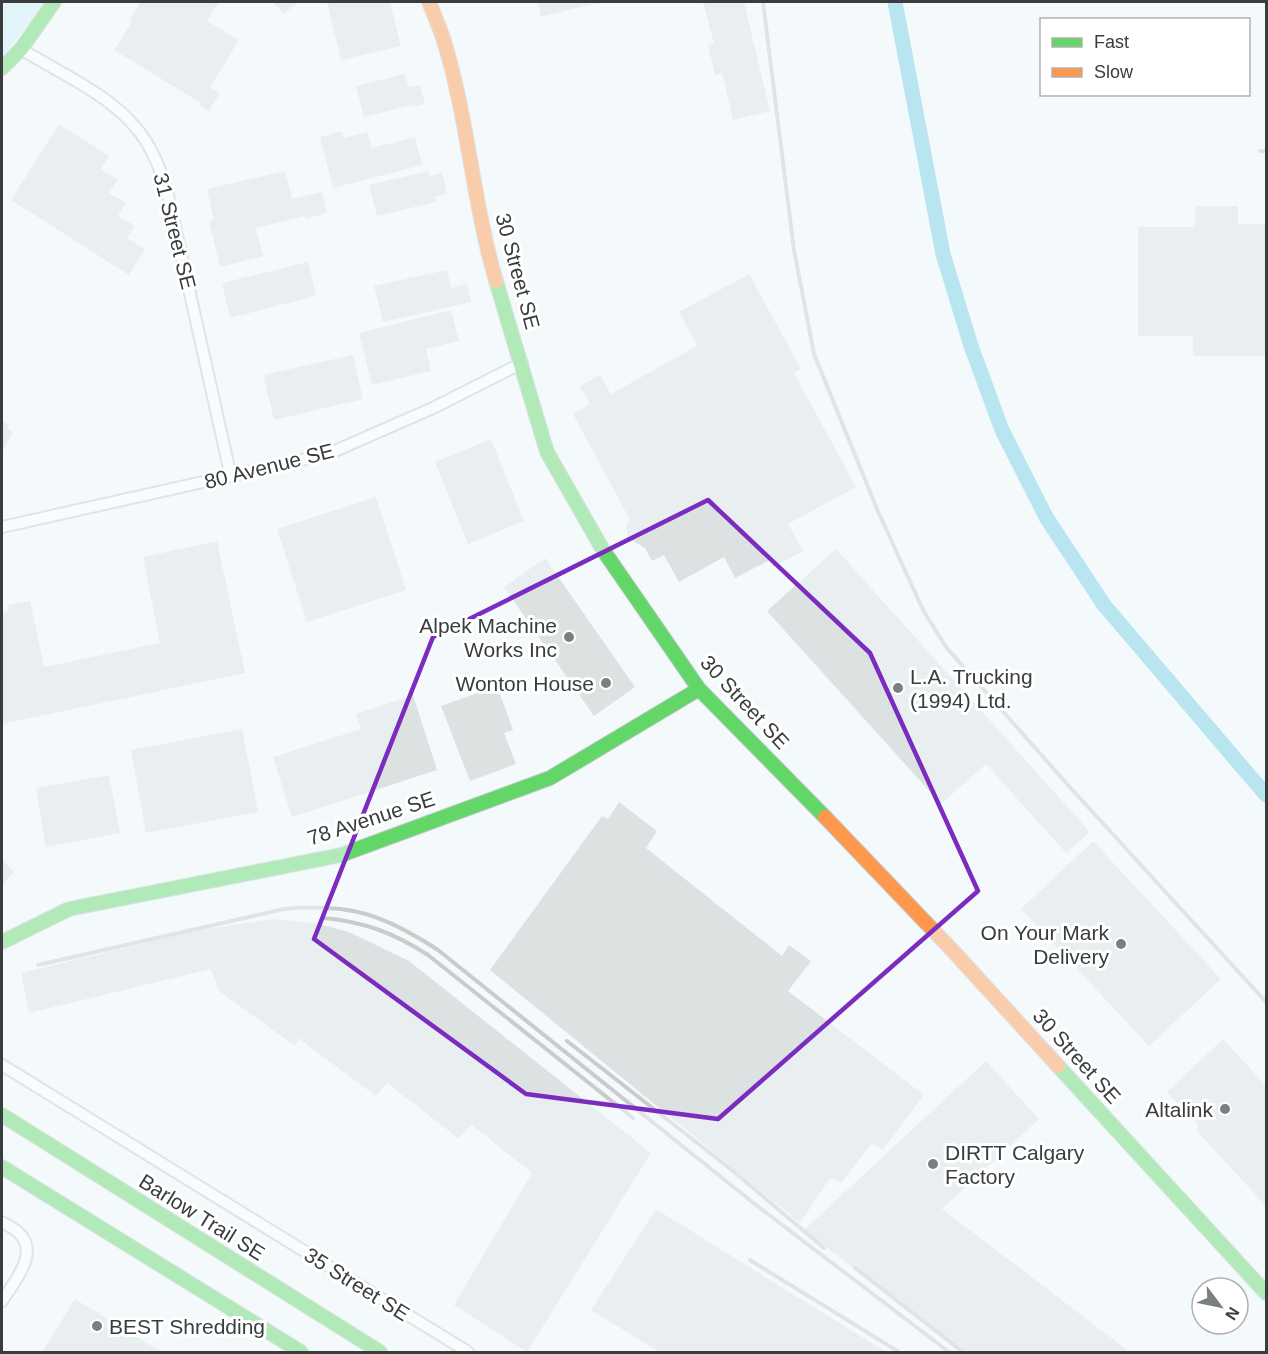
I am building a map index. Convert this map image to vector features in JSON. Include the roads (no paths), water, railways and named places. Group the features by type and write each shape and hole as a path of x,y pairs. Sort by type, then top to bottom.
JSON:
{"main road":[{"path":"2,68 21,49 54,2"},
{"name":"30 Street SE","path":"429,2 444,41 465,130 486,246 547,452 603,550 699,689 756,745 953,951 1266,1293"},
{"name":"78 Avenue SE","path":"2,942 69,909 341,855 550,778 699,689"},
{"name":"Barlow Trail SE","path":"2,1115 380,1353"},
{"path":"2,1167 296,1350"}],"street":[{"name":"31 Street SE","path":"21,49 106,100 129,120 146,141 157,161 167,190 231,477"},
{"name":"80 Avenue SE","path":"2,527 231,477 328,453 433,408 522,363"},
{"name":"35 Street SE","path":"2,1065 468,1353"},
{"path":"2,1222 20,1233 27,1247 27,1260 2,1301"}],"waterway":[{"path":"895,2 943,254 971,346 1002,430 1046,517 1104,605 1266,795"}],"railway":[{"path":"763,2 794,250 814,354 877,509 923,610 946,647 1067,784 1266,1002"},
{"path":"1260,151 1266,151"},
{"path":"38,965 284,909 347,910 382,920 438,950 756,1205 949,1352"},
{"path":"324,918 353,922 379,930 403,940 428,955 633,1118"},
{"path":"567,1041 733,1171 824,1248"},
{"path":"750,1260 899,1352"},
{"path":"855,1268 963,1352"}],"place":[{"name":"Alpek Machine Works Inc","path":"569,637"},
{"name":"Wonton House","path":"606,683"},
{"name":"L.A. Trucking (1994) Ltd.","path":"898,688"},
{"name":"On Your Mark Delivery","path":"1121,944"},
{"name":"Altalink","path":"1225,1109"},
{"name":"DIRTT Calgary Factory","path":"933,1164"},
{"name":"BEST Shredding","path":"97,1326"}]}
